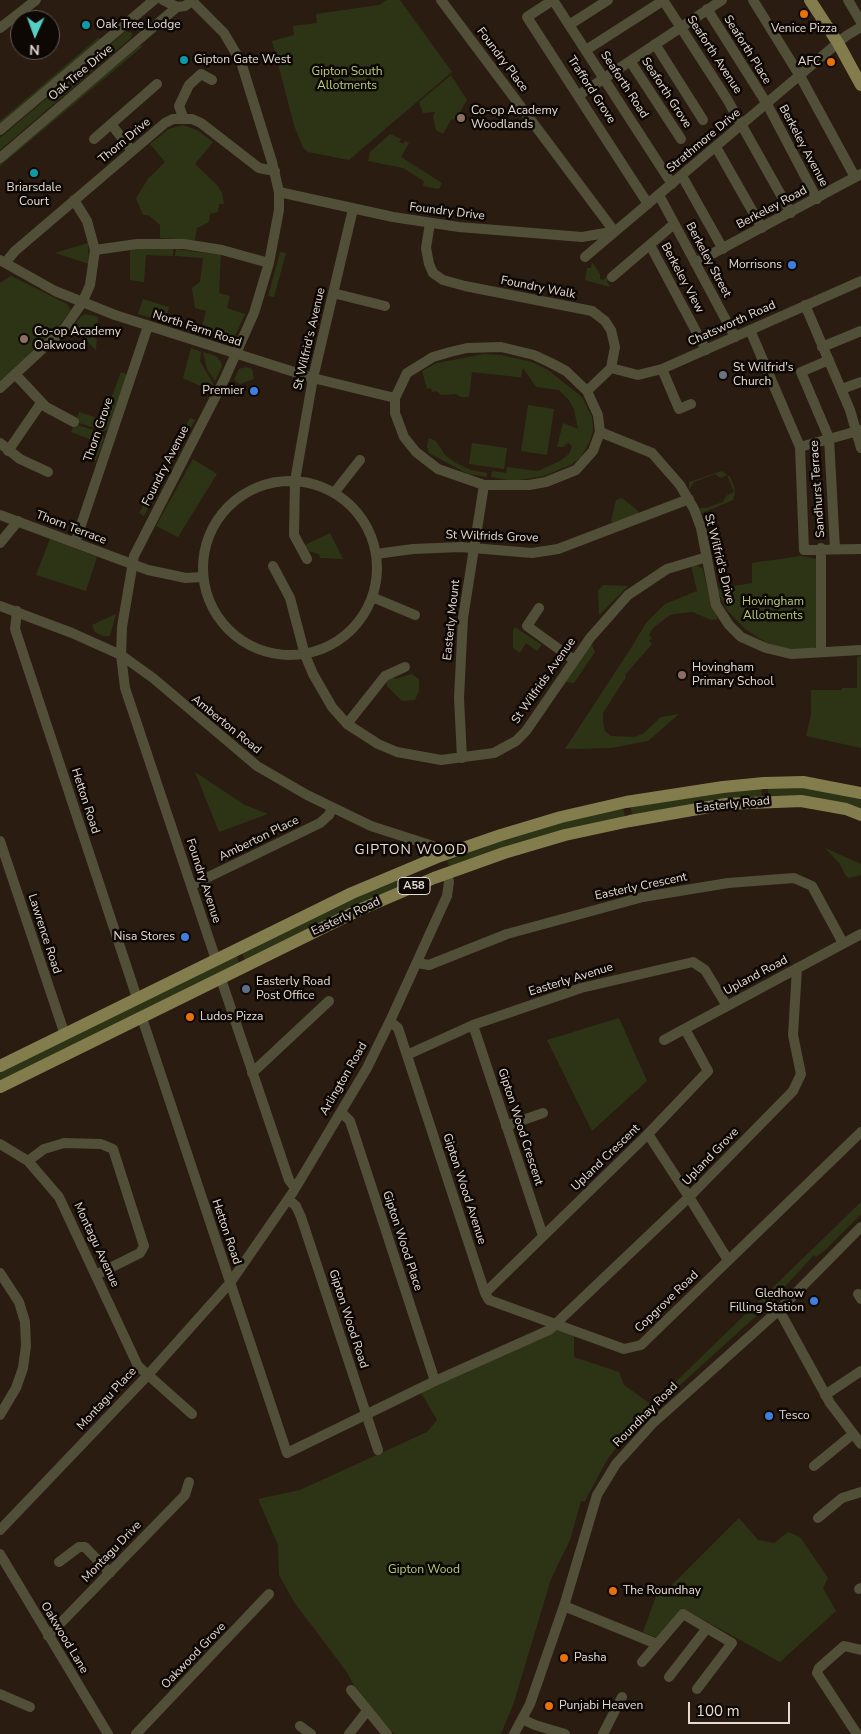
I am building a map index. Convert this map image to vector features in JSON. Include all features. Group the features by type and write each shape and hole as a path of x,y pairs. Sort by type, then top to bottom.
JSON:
{"main road":[{"path":"810,0 838,43 861,85"},
{"name":"Easterly Road","path":"0,1066 352,893 440,856 561,817 626,802 673,794 764,783 803,782 861,793"},
{"path":"764,783 765,801"},
{"name":"Easterly Road","path":"0,1087 359,910 504,853 630,821 726,804 802,800 846,809 861,815"},
{"path":"626,802 630,821"}],"street":[{"path":"0,28 36,0"},
{"name":"Oak Tree Drive","path":"0,130 154,0"},
{"path":"163,0 177,7"},
{"name":"Foundry Place","path":"441,0 614,231"},
{"name":"Seaforth Road","path":"553,0 672,184"},
{"name":"Trafford Grove","path":"553,0 528,17 648,204"},
{"path":"570,25 608,0"},
{"path":"586,50 664,0"},
{"name":"Seaforth Avenue","path":"664,0 742,124 791,213"},
{"path":"579,94 722,0"},
{"path":"753,0 858,176"},
{"path":"848,0 861,22"},
{"name":"Oak Tree Drive","path":"0,158 177,7 193,1"},
{"name":"Foundry Avenue","path":"193,1 224,33 241,62 275,172 280,192 280,210 269,263 254,313 236,354 134,556 122,627 121,655 125,688 216,960"},
{"name":"Seaforth Place","path":"707,9 767,104"},
{"name":"Strathmore Drive","path":"585,257 838,43 861,27"},
{"path":"654,44 703,120"},
{"name":"Seaforth Grove","path":"630,61 681,140"},
{"path":"212,80 201,74 189,85 179,106 183,117 201,123 259,168 275,172"},
{"path":"94,139 157,84"},
{"name":"Berkeley Avenue","path":"767,104 816,199"},
{"name":"Thorn Drive","path":"3,262 165,123 183,117"},
{"path":"111,124 132,151"},
{"path":"716,146 762,228"},
{"path":"682,176 723,249"},
{"name":"Berkeley Road","path":"695,263 858,176"},
{"name":"Foundry Drive","path":"280,192 353,209 430,223 526,234 582,236 614,231"},
{"name":"Berkeley Street","path":"659,195 734,337"},
{"path":"0,388 64,329 82,303 94,272 94,250 87,221 74,200"},
{"name":"St Wilfrid's Avenue","path":"307,559 294,535 295,478 313,378 353,209"},
{"name":"Foundry Walk","path":"430,223 426,248 433,273 443,280 465,286 592,311 605,321 612,330 614,347 611,368"},
{"path":"612,277 674,224"},
{"path":"94,250 137,244 184,244 222,250 269,263"},
{"name":"Berkeley View","path":"650,245 706,350"},
{"name":"North Farm Road","path":"3,262 82,303 148,326 313,378 395,398"},
{"name":"Chatsworth Road","path":"611,368 638,375 662,370 861,281"},
{"path":"334,293 385,306"},
{"path":"805,306 859,430 861,448"},
{"name":"Thorn Grove","path":"75,543 148,326"},
{"path":"750,330 800,447 804,550 821,548 861,549"},
{"path":"822,347 861,331"},
{"path":"484,347 517,350 551,362 566,371 587,391 598,415 600,432 598,442 586,462 562,476 528,485 484,485 438,469 416,452 399,427 395,398 408,373 418,365 450,352 484,347"},
{"name":"Sandhurst Terrace","path":"829,360 801,372 829,438 835,549"},
{"path":"587,391 611,368"},
{"path":"662,370 679,409 691,404"},
{"path":"15,374 41,403 74,422"},
{"path":"842,389 861,382"},
{"path":"8,451 41,403"},
{"path":"800,447 859,430"},
{"name":"St Wilfrid's Drive","path":"600,432 652,453 675,479 689,499 701,528 716,605 729,625 741,636 779,652 804,654 861,650"},
{"path":"0,443 8,451 28,464 48,472"},
{"path":"334,493 360,460"},
{"path":"295,478 334,493 349,504 362,519 371,536 376,554 377,576 372,597 362,618 346,635 327,648 305,654 276,655 248,646 226,628 209,604 202,577 204,547 217,519 238,498 265,484 295,478"},
{"name":"Easterly Mount","path":"462,758 459,716 460,651 472,549 484,485"},
{"name":"St Wilfrids Grove","path":"376,554 413,549 532,552 558,549 689,499"},
{"name":"Thorn Terrace","path":"0,515 148,570 186,578 202,577"},
{"path":"0,543 18,521"},
{"path":"821,548 822,652"},
{"name":"St Wilfrids Avenue","path":"273,566 290,598 305,654 321,690 347,724 378,744 397,752 441,760 494,753 516,741 526,730 574,660 609,614 628,595 667,569 708,557"},
{"path":"372,597 415,614"},
{"name":"Amberton Road","path":"0,606 17,611 121,655 152,678 224,741 257,766 332,808 371,826 433,846 440,856"},
{"path":"539,608 527,626 574,660"},
{"name":"Hetton Road","path":"17,611 15,629 137,998"},
{"path":"347,724 385,676 405,667"},
{"name":"Amberton Place","path":"192,885 320,823 332,808"},
{"name":"Lawrence Road","path":"0,844 65,1035"},
{"name":"Arlington Road","path":"230,1283 288,1199 367,1068 418,963 447,896 449,882 447,874"},
{"name":"Easterly Crescent","path":"418,963 429,965 507,934 643,897 728,883 794,878 812,886 843,942"},
{"name":"Upland Road","path":"664,1040 861,934"},
{"name":"Easterly Avenue","path":"407,1055 473,1025 581,988 693,962 705,970 727,1006"},
{"name":"Upland Grove","path":"554,1324 689,1197 793,1091 801,1074 793,1034 797,968"},
{"path":"222,979 289,1180 295,1188"},
{"path":"252,1073 329,1001"},
{"name":"Hetton Road","path":"142,1018 287,1453 366,1414"},
{"name":"Gipton Wood Avenue","path":"390,1021 398,1028 485,1293"},
{"name":"Gipton Wood Crescent","path":"473,1025 543,1236"},
{"name":"Upland Crescent","path":"485,1293 648,1134 708,1071 685,1029"},
{"name":"Gipton Wood Place","path":"341,1112 350,1121 435,1381"},
{"path":"506,1126 543,1113"},
{"name":"Copgrove Road","path":"554,1324 624,1349 641,1345 861,1132"},
{"path":"648,1134 728,1260"},
{"path":"28,1162 44,1149 64,1143 101,1144 113,1149 144,1246 140,1253 96,1275"},
{"name":"Montagu Avenue","path":"0,1144 28,1162 59,1197 138,1366 192,1414"},
{"name":"Gipton Wood Road","path":"288,1199 296,1206 301,1217 378,1450"},
{"name":"Roundhay Road","path":"514,1734 530,1704 564,1606 597,1495 616,1464 653,1423 779,1310 861,1227"},
{"path":"0,1273 19,1302 25,1322 26,1346 23,1368 16,1388 0,1415"},
{"name":"Montagu Place","path":"0,1530 147,1376 230,1283"},
{"path":"485,1293 489,1300 554,1324"},
{"path":"779,1310 825,1395 861,1444"},
{"path":"366,1414 541,1334 554,1324"},
{"path":"825,1395 861,1371"},
{"path":"814,1466 852,1434"},
{"name":"Montagu Drive","path":"48,1636 185,1494 190,1482"},
{"path":"818,1518 842,1498 861,1492"},
{"path":"59,1562 78,1547 85,1547 110,1573"},
{"name":"Oakwood Lane","path":"0,1554 108,1734"},
{"name":"Oakwood Grove","path":"136,1734 270,1594"},
{"path":"564,1606 657,1644"},
{"path":"642,1662 682,1614 732,1643 697,1689"},
{"path":"669,1677 707,1628"},
{"path":"857,1734 817,1674 819,1668 844,1646 850,1645 861,1650"},
{"path":"351,1690 387,1734"},
{"path":"0,1694 30,1707"},
{"path":"604,1734 622,1697"},
{"path":"348,1734 367,1711"},
{"path":"522,1719 565,1734"},
{"path":"300,1726 312,1734"}],"green space":[{"name":"Gipton South Allotments","path":"387,0 400,0 452,72 349,160 308,152 303,148 294,125 272,41 294,35 293,26 317,23 316,14 379,5"},
{"path":"126,31 132,33 131,38 0,150 0,138"},
{"path":"99,37 100,40 0,127 0,121"},
{"path":"140,45 142,47 0,166 0,161"},
{"path":"451,75 467,100 456,119 451,120 443,134 436,130 433,117 435,112 423,113 419,102"},
{"path":"183,125 197,130 213,142 195,164 218,186 222,193 224,204 219,204 218,212 210,214 209,222 197,228 195,240 160,238 160,225 148,215 143,215 136,198 148,179 165,162 150,144 169,129"},
{"path":"390,134 401,139 399,142 403,144 405,141 409,143 401,157 442,183 439,189 423,186 424,181 403,168 368,161 370,152"},
{"path":"88,243 89,264 55,253"},
{"path":"173,248 173,256 146,255 144,282 130,280 130,249"},
{"path":"176,249 221,255 219,293 230,296 227,308 245,314 233,340 224,342 200,334 206,311 195,308 192,288 200,282 203,258 175,256"},
{"path":"280,252 286,253 274,297 268,296"},
{"path":"592,262 600,274 600,279 603,280 608,275 607,281 610,287 585,280 587,268 591,268"},
{"name":"Co-op Academy Oakwood","path":"11,276 67,304 71,310 59,326 35,351 0,381 0,283"},
{"path":"143,299 169,307 165,322 138,314"},
{"path":"86,314 98,317 96,350 73,327 81,316"},
{"path":"191,348 201,352 200,361 214,385 211,391 183,378"},
{"path":"203,352 216,356 221,362 222,367 215,381 207,369"},
{"path":"484,354 501,355 532,362 548,370 582,397 592,417 593,430 590,441 581,457 572,464 544,476 513,481 491,477 492,471 506,473 507,467 538,471 560,461 569,454 572,446 568,443 563,447 557,447 563,423 578,429 574,409 568,399 559,390 536,387 523,368 521,377 472,372 469,397 461,397 456,394 441,395 436,391 432,392 431,388 427,389 422,371 437,363"},
{"path":"246,367 252,369 254,379 240,384 234,380 239,369"},
{"path":"121,372 128,375 108,429 104,431 79,423 77,418 79,412 103,420"},
{"path":"528,405 554,409 547,455 521,451"},
{"path":"190,418 195,420 144,516 139,513"},
{"path":"78,425 102,433 104,439 96,461 89,459 95,441 71,432 73,427"},
{"path":"429,438 436,441 445,455 456,463 471,470 487,473 487,477 468,474 429,453 427,446"},
{"path":"472,443 507,448 504,469 469,464"},
{"path":"193,459 217,474 178,537 156,526"},
{"path":"722,471 730,477 734,486 735,493 733,500 700,514 699,510 701,508 723,502 726,496 734,492 727,475 721,478 715,474 694,482 689,490 689,482"},
{"path":"622,498 638,511 638,514 613,523 611,521 616,500"},
{"path":"330,533 343,559 320,558 319,554 309,551 305,545"},
{"path":"50,539 97,557 86,591 36,575"},
{"name":"Hovingham Allotments","path":"801,556 817,559 819,646 808,650 789,649 767,643 745,629 727,610 716,589 752,583 752,563"},
{"path":"696,565 703,569 718,619 711,620 693,612 682,613 670,615 653,628 649,635 652,638 649,641 652,644 625,675 626,677 603,713 603,723 605,731 611,736 635,737 644,733 661,717 679,714 648,741 611,748 565,749 646,623 665,604 697,591 691,566"},
{"path":"604,585 628,586 599,615 598,590"},
{"path":"116,614 110,636 103,636 95,632 92,625"},
{"path":"515,627 542,645 537,651 526,643 520,653 513,647 513,630"},
{"path":"592,645 595,652 574,683 566,682 565,679 588,646"},
{"path":"861,656 861,748 806,736 811,715 811,690 857,688 857,657"},
{"path":"412,674 419,679 419,691 415,700 402,701 387,686 386,681 391,675 395,679"},
{"path":"195,772 245,805 268,814 219,832"},
{"path":"807,787 861,798 861,809 768,795 768,788"},
{"path":"761,788 762,797 632,815 631,808 633,806"},
{"path":"623,808 625,816 449,866 447,861 539,827"},
{"path":"825,848 861,864 861,875 849,878 846,876 839,863"},
{"path":"399,877 411,882 246,962 241,952"},
{"path":"236,954 240,965 0,1083 0,1071"},
{"path":"619,1018 647,1081 592,1131 547,1040"},
{"path":"861,1202 861,1214 824,1251 816,1257 814,1255 778,1294 767,1293"},
{"name":"Gipton Wood","path":"762,1298 776,1298 647,1415 619,1444 607,1460 585,1501 581,1501 570,1540 551,1579 514,1702 501,1734 394,1734 359,1694 346,1671 294,1602 279,1575 278,1545 258,1499 300,1490 427,1432 437,1420 419,1389 554,1324 574,1331 574,1357 619,1372 624,1385 652,1405"},
{"path":"739,1518 758,1540 774,1543 788,1532 800,1537 828,1578 823,1588 836,1611 780,1662 682,1608 657,1638 643,1632 658,1591 665,1592"}],"place":[{"name":"Venice Pizza","path":"804,14"},
{"name":"Oak Tree Lodge","path":"86,25"},
{"name":"Gipton Gate West","path":"184,60"},
{"name":"AFC","path":"831,62"},
{"name":"Co-op Academy Woodlands","path":"461,118"},
{"name":"Briarsdale Court","path":"34,173"},
{"name":"Morrisons","path":"792,265"},
{"name":"Co-op Academy Oakwood","path":"24,339"},
{"name":"St Wilfrid's Church","path":"723,375"},
{"name":"Premier","path":"254,391"},
{"name":"Hovingham Primary School","path":"682,675"},
{"name":"Nisa Stores","path":"185,937"},
{"name":"Easterly Road Post Office","path":"246,989"},
{"name":"Ludos Pizza","path":"190,1017"},
{"name":"Gledhow Filling Station","path":"814,1301"},
{"name":"Tesco","path":"769,1416"},
{"name":"The Roundhay","path":"613,1591"},
{"name":"Pasha","path":"564,1658"},
{"name":"Punjabi Heaven","path":"549,1706"}],"district":[{"name":"GIPTON WOOD","path":"411,851"}]}
